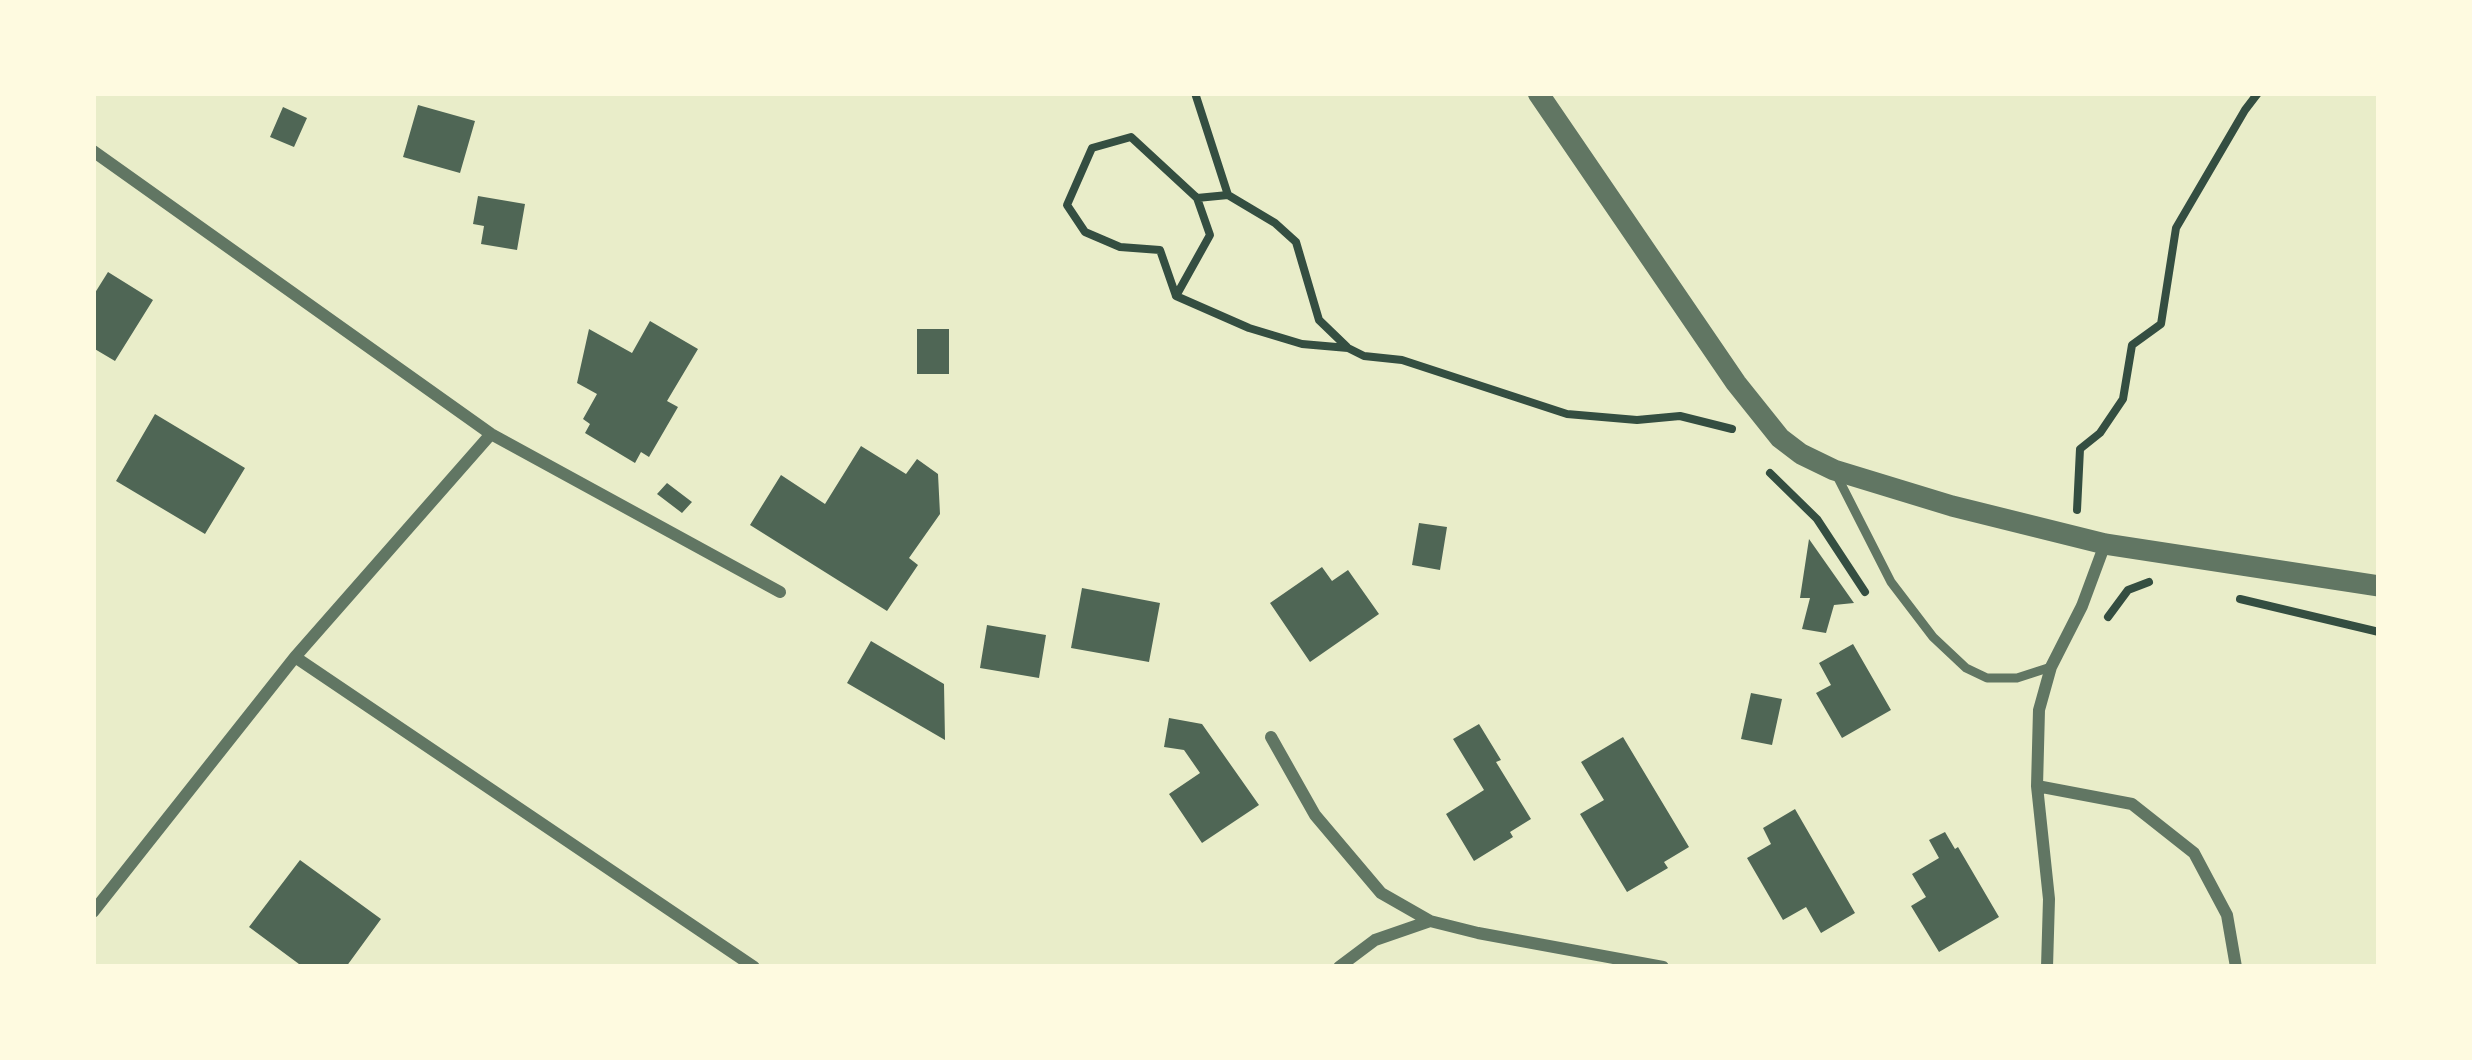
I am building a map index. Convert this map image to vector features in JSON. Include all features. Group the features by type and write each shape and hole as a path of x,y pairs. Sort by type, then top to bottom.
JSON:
{"street":[{"path":"1538,93 1736,383 1780,439 1801,454 1834,470 1952,506 2105,544 2379,586"},
{"path":"93,151 491,434 780,592"},
{"path":"93,912 295,657 491,434"},
{"path":"2047,967 2048,899 2037,786 2038,710 2051,668 2082,606 2105,544"},
{"path":"295,657 754,967"},
{"path":"1271,737 1316,815 1381,893 1430,921 1663,967"},
{"path":"2037,786 2132,804 2194,853 2227,915 2236,967"},
{"path":"1339,967 1375,940 1430,921"}],"lane":[{"path":"1834,470 1891,582 1933,637 1966,668 1987,678 2017,678 2051,668"}],"path":[{"path":"1195,93 1228,195"},
{"path":"2081,538 2077,509 2080,449 2100,433 2122,398 2132,345 2161,324 2176,228 2258,93"},
{"path":"1176,296 1210,235 1197,198 1131,137 1093,148 1067,205 1085,232 1120,247 1160,250 1176,296 1302,344 1348,348"},
{"path":"1197,198 1228,195 1275,223 1296,242 1319,320 1348,348 1364,356 1402,360 1567,414 1637,420 1680,416 1734,429"}],"building":[{"path":"418,105 475,121 460,173 403,157"},
{"path":"283,107 307,118 294,147 270,137"},
{"path":"478,196 525,204 517,250 481,244 484,226 473,224"},
{"path":"108,272 153,300 115,361 93,348 93,296"},
{"path":"650,321 698,349 667,401 678,407 649,457 641,452 635,463 585,433 590,424 583,419 597,394 577,383 589,329 632,353"},
{"path":"917,329 949,329 949,374 917,374"},
{"path":"155,414 245,468 205,534 116,481"},
{"path":"861,446 906,474 917,459 938,474 940,514 909,558 918,565 887,611 750,525 781,475 825,504"},
{"path":"667,483 692,502 682,513 657,494"},
{"path":"1419,523 1447,527 1440,570 1412,565"},
{"path":"1809,539 1854,603 1834,605 1826,633 1802,629 1810,598 1800,598"},
{"path":"1322,567 1332,581 1348,570 1379,614 1310,662 1270,603"},
{"path":"1082,588 1160,603 1149,662 1071,648"},
{"path":"987,625 1046,635 1039,678 980,668"},
{"path":"871,641 944,684 945,740 847,683"},
{"path":"1853,644 1891,710 1842,738 1816,693 1831,685 1819,663"},
{"path":"1751,693 1782,699 1772,745 1741,739"},
{"path":"1169,718 1202,724 1259,805 1202,843 1169,794 1200,773 1184,750 1164,747"},
{"path":"1479,724 1531,819 1510,832 1513,837 1474,861 1446,814 1484,790 1453,739"},
{"path":"1623,737 1689,847 1664,862 1668,868 1627,892 1580,814 1604,800 1581,762"},
{"path":"1795,809 1855,913 1821,933 1806,907 1783,920 1747,858 1771,844 1763,828"},
{"path":"1945,832 1999,917 1939,952 1911,906 1926,897 1912,874 1939,858 1929,840"},
{"path":"300,860 381,919 346,967 303,967 249,927"}]}
